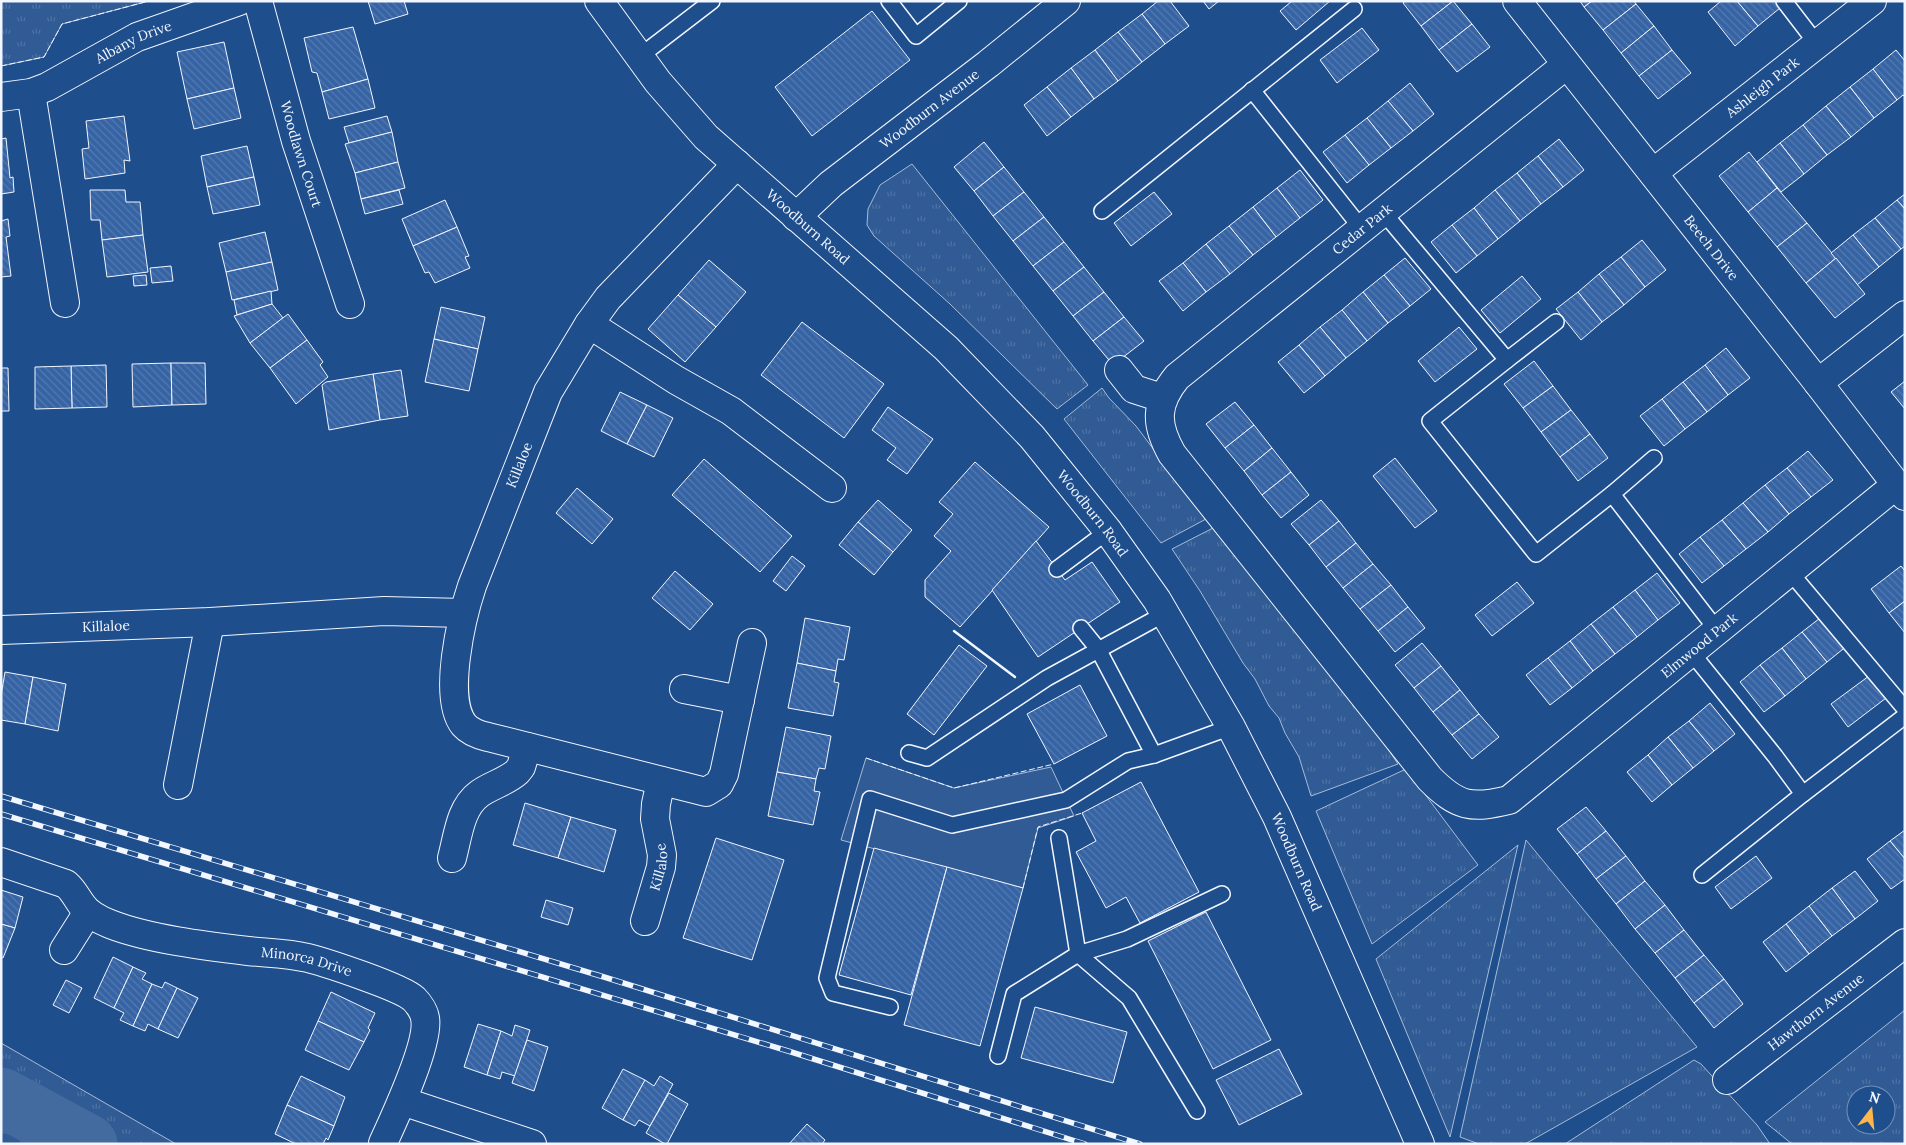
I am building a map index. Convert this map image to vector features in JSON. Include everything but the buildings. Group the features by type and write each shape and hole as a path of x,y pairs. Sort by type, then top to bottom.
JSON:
{"street":[{"name":"Albany Drive","path":"1,97 31,93 47,87 137,37 240,1"},
{"name":"Woodlawn Court","path":"258,1 296,141 350,304"},
{"name":"Woodburn Road","path":"599,1 675,104 706,137 946,348 1032,437 1108,532 1166,613 1231,727 1277,817 1420,1144"},
{"name":"Woodburn Avenue","path":"796,217 832,184 988,64 1066,1"},
{"name":"Beech Drive","path":"1517,1 1818,383 1900,491"},
{"name":"Ashleigh Park","path":"1653,173 1872,1"},
{"name":"Cedar Park","path":"1162,398 1177,377 1187,368 1566,65"},
{"path":"31,93 65,303"},
{"name":"Killaloe","path":"737,164 608,298 589,324 548,392 463,613 456,662 455,682 458,711 460,719 470,730 478,734 706,792 719,784 726,766 752,643"},
{"path":"1818,383 1905,315"},
{"path":"589,324 676,380 731,412 832,488"},
{"path":"1119,370 1134,389 1162,398"},
{"name":"Elmwood Park","path":"1162,398 1160,421 1166,444 1172,454 1416,763 1440,790 1450,797 1481,806 1509,800 1790,572 1900,491"},
{"name":"Killaloe","path":"1,630 210,622 384,611 463,613"},
{"path":"178,785 210,622"},
{"path":"684,689 740,700"},
{"path":"452,858 468,806 479,794 517,772 521,767 526,747"},
{"name":"Killaloe","path":"645,921 661,868 662,855 655,819 660,781"},
{"name":"Minorca Drive","path":"1,862 66,884 74,891 88,912 111,925 148,935 245,951 308,958 408,994 421,1008 426,1025 402,1101 383,1143"},
{"path":"64,950 88,912"},
{"name":"Hawthorn Avenue","path":"1727,1080 1905,943"},
{"path":"402,1101 532,1144"}],"lane":[{"path":"639,56 712,1"},
{"path":"889,1 916,36 959,1"},
{"path":"1784,1 1817,44"},
{"path":"1102,211 1354,10"},
{"path":"1252,90 1362,229"},
{"path":"1383,212 1507,360"},
{"path":"1556,322 1430,421 1536,554 1654,458"},
{"path":"1612,494 1717,630"},
{"path":"1056,569 1108,532"},
{"path":"1790,572 1905,709"},
{"path":"910,753 927,758 1047,678 1166,613"},
{"path":"1081,628 1098,649 1154,756"},
{"path":"1691,652 1775,756 1803,794"},
{"path":"1702,875 1905,716"},
{"path":"890,1007 833,992 827,978 870,800 952,825 1066,800 1128,761 1154,756 1231,727"},
{"path":"1059,838 1078,954 1129,998 1197,1111"},
{"path":"998,1056 1014,994 1078,954 1127,939 1222,894"}],"green space":[{"path":"1,1 149,1 62,24 44,57 1,66"},
{"path":"912,164 1088,385 1057,409 950,304 874,236 867,225 868,209 880,185"},
{"path":"1102,388 1136,426 1206,519 1161,543 1064,419"},
{"path":"1213,528 1374,728 1398,764 1311,796 1299,757 1285,733 1279,718 1269,706 1255,679 1243,663 1200,591 1172,549"},
{"path":"1406,769 1478,865 1372,944 1316,811"},
{"path":"1526,840 1697,1047 1525,1144 1479,1144 1460,1137"},
{"path":"1518,845 1450,1137 1376,959"},
{"path":"1905,1010 1905,1144 1792,1144 1765,1122"},
{"path":"1,1043 176,1144 1,1144"},
{"path":"1694,1060 1701,1064 1757,1125 1770,1144 1565,1144"}],"shaded area":[{"path":"866,758 954,788 1051,767 1074,816 1038,828 1023,888 841,840"}],"waterway":[{"path":"1,1097 88,1144"}],"railway":[{"path":"1,796 604,977 1140,1144"},
{"path":"1,814 788,1051 1085,1144"}],"fence":[{"path":"1,66 44,57 62,24 149,1"},
{"path":"866,758 954,788 1054,764"},
{"path":"1023,888 1038,827 1082,813"}],"wall":[{"path":"954,631 1015,677"}]}
